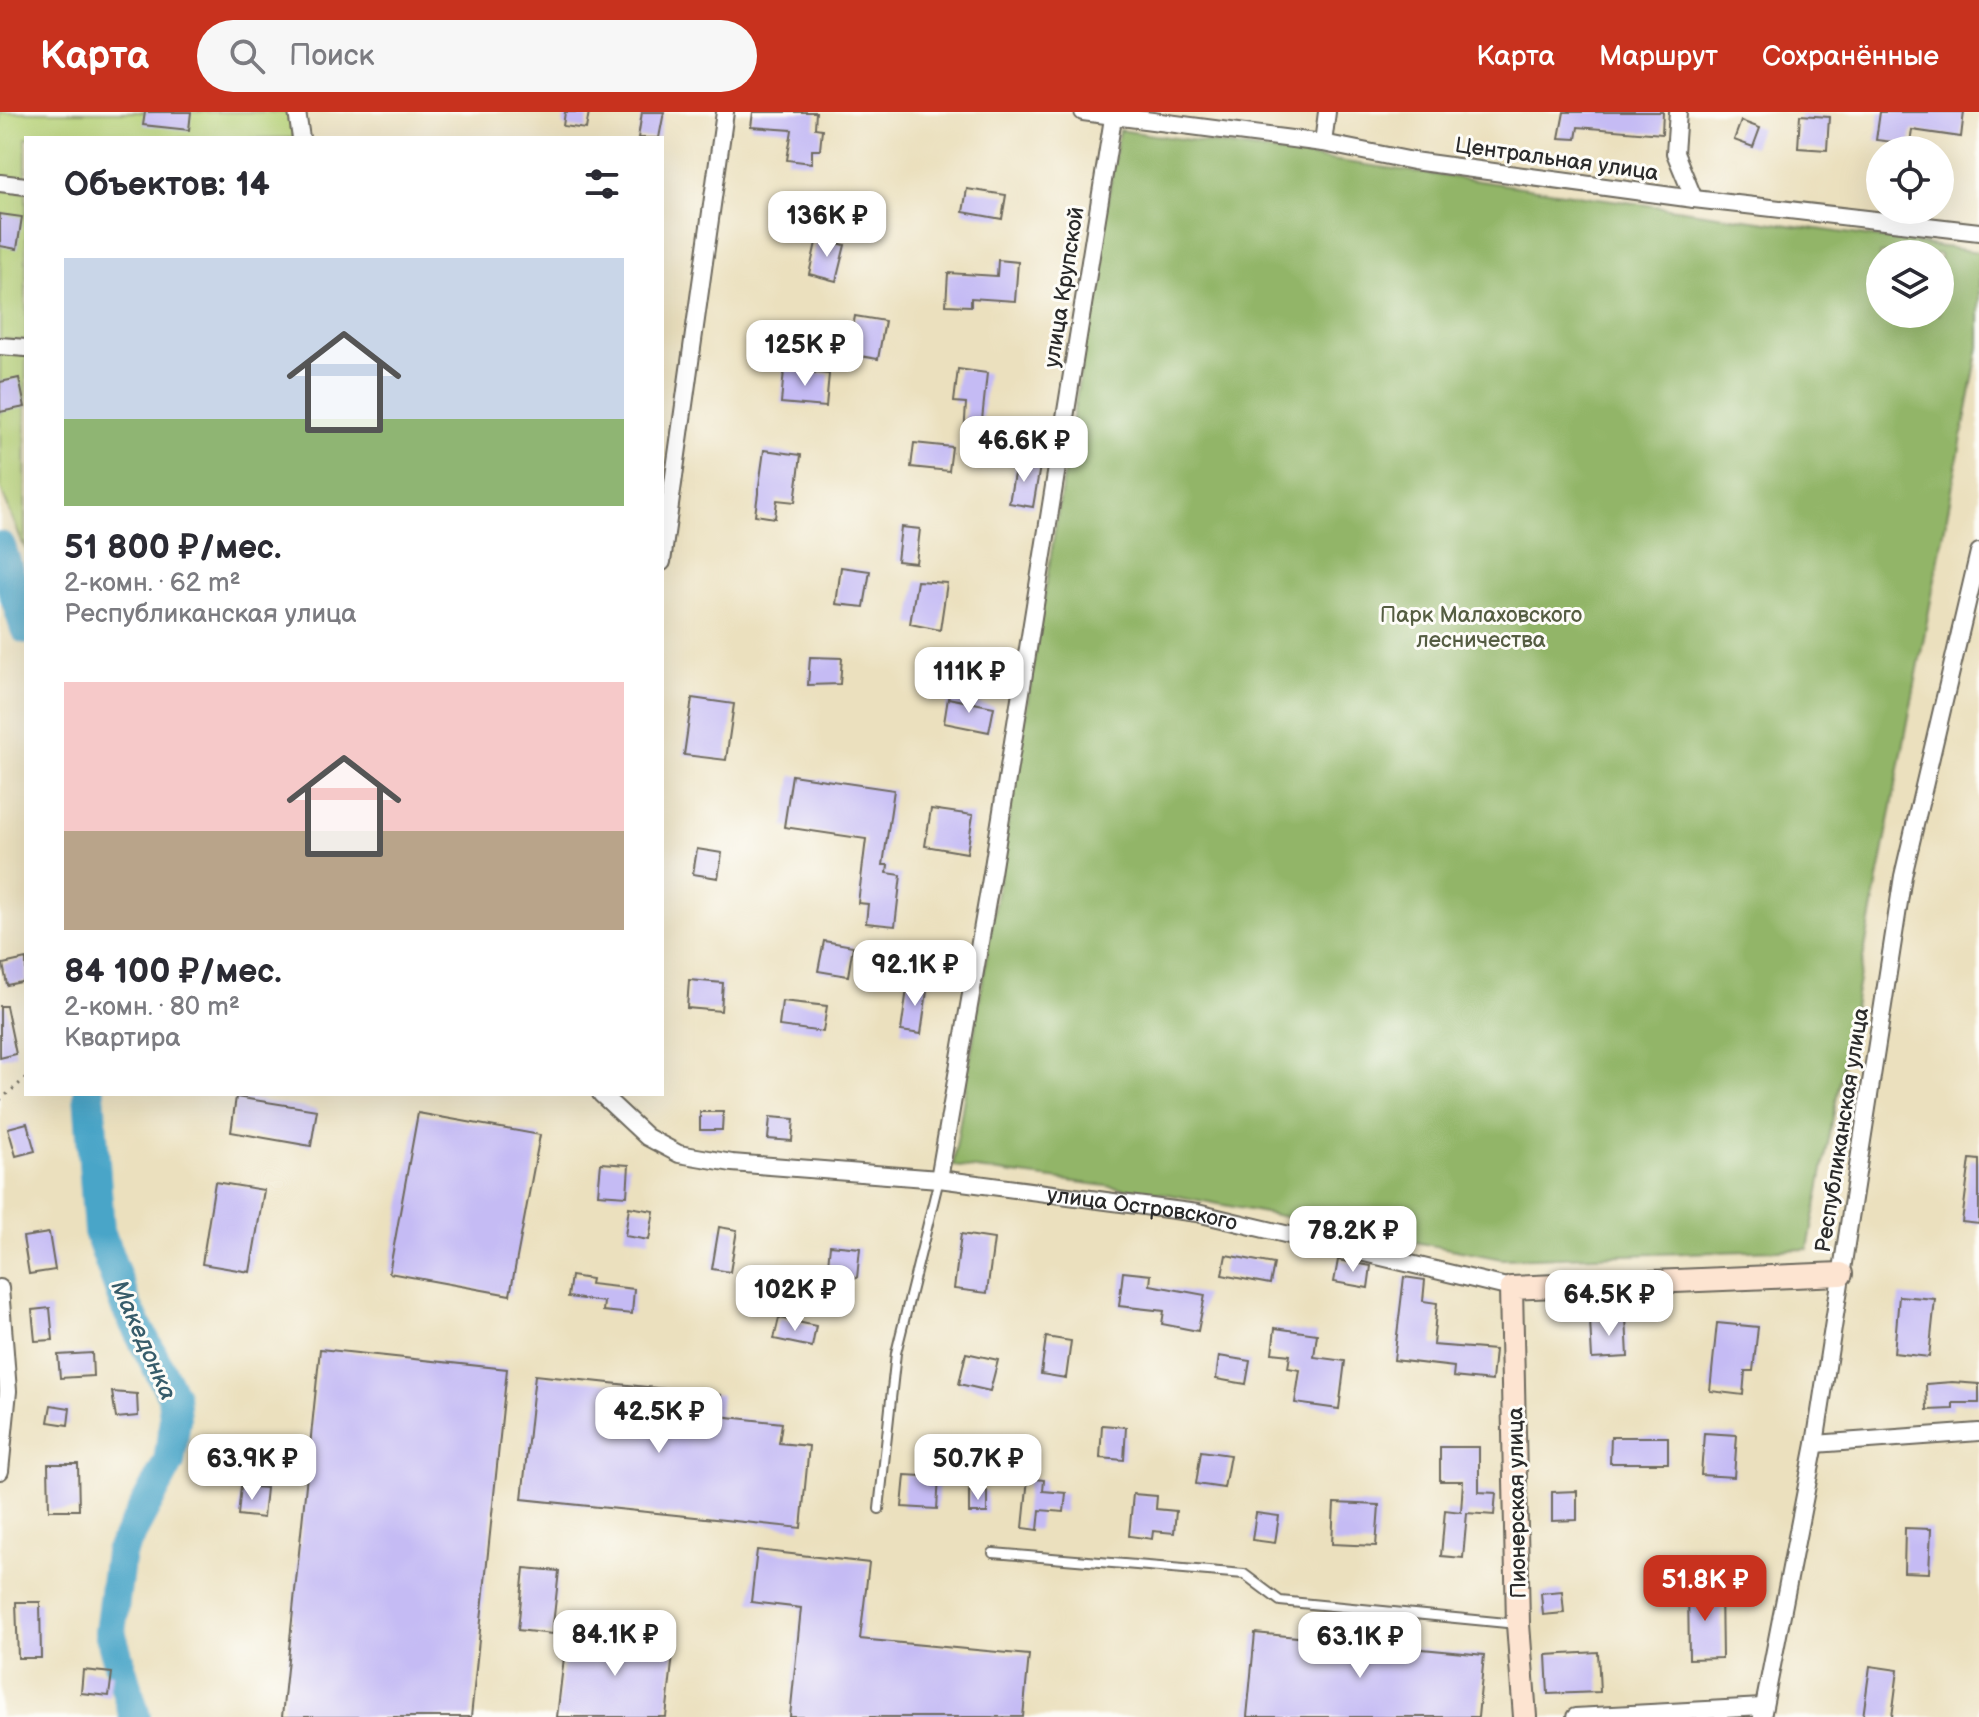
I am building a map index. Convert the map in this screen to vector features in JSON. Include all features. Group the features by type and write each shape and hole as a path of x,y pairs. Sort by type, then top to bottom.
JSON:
{"street":[{"path":"297,112 301,136"},
{"path":"664,548 725,112"},
{"name":"Центральная улица","path":"1083,112 1323,143 1413,161 1694,199 1979,232"},
{"path":"1323,143 1327,112"},
{"path":"1678,112 1675,153 1694,199"},
{"name":"улица Крупской","path":"939,1179 995,858 1113,114"},
{"path":"0,183 24,186"},
{"path":"0,346 24,348"},
{"name":"Республиканская улица","path":"1762,1712 1815,1444 1903,876 1979,552"},
{"name":"улица Островского","path":"603,1096 647,1137 679,1154 732,1163 939,1179 1197,1213 1511,1288 1841,1274"},
{"path":"0,1288 8,1391 0,1471"},
{"name":"Пионерская улица","path":"1511,1288 1518,1624 1525,1717"},
{"path":"1815,1444 1979,1432"},
{"path":"1575,1717 1762,1712"}],"lane":[{"path":"879,1509 896,1353 939,1179"},
{"path":"993,1553 1244,1574 1280,1601 1518,1624"}],"path":[{"path":"0,1100 24,1080"}],"green space":[{"path":"0,112 289,112 294,136 24,136 24,180 0,177"},
{"name":"Парк Малаховского лесничества","path":"1119,130 1894,240 1866,240 1866,328 1954,328 1954,248 1979,252 1979,347 1808,1249 1502,1259 1167,1194 953,1166"},
{"path":"0,189 24,192 24,341 0,339"},
{"path":"0,352 24,354 24,547 0,487"}],"building":[{"path":"145,112 191,112 189,130 143,125"},
{"path":"565,112 589,112 586,129 563,126"},
{"path":"642,112 664,112 659,136 638,136"},
{"path":"753,112 816,112 815,128 822,129 820,150 812,150 812,163 787,160 792,130 751,127"},
{"path":"1564,112 1663,112 1662,134 1578,127 1576,139 1559,138"},
{"path":"1880,112 1964,112 1961,137 1912,130 1911,136 1877,136"},
{"path":"1800,115 1829,117 1827,150 1798,148"},
{"path":"1741,121 1760,128 1753,147 1734,140"},
{"path":"967,189 1006,195 1002,219 963,212"},
{"path":"0,214 22,217 17,249 0,246"},
{"path":"817,238 845,245 836,281 809,274"},
{"path":"998,260 1018,262 1015,301 971,298 971,306 946,305 948,273 997,276"},
{"path":"855,316 885,321 878,359 848,354"},
{"path":"958,369 987,373 982,440 964,437 966,403 954,402"},
{"path":"784,370 829,374 826,407 781,403"},
{"path":"19,378 24,407 0,412 0,382"},
{"path":"914,443 952,447 949,471 911,467"},
{"path":"764,450 801,455 795,502 777,500 775,518 755,515"},
{"path":"1016,462 1040,466 1033,507 1009,503"},
{"path":"901,527 920,529 916,563 897,561"},
{"path":"841,567 870,571 864,607 836,604"},
{"path":"917,581 947,583 940,630 910,624"},
{"path":"810,657 842,658 840,684 808,685"},
{"path":"692,698 734,704 726,760 684,755"},
{"path":"948,698 994,707 989,732 944,723"},
{"path":"792,775 894,790 883,865 888,865 887,873 901,875 895,926 866,923 868,904 858,903 866,839 784,827"},
{"path":"931,809 973,815 967,853 925,846"},
{"path":"697,849 722,853 718,878 693,874"},
{"path":"824,941 853,946 848,976 818,971"},
{"path":"24,959 24,981 7,985 3,964"},
{"path":"689,980 723,983 721,1011 687,1008"},
{"path":"908,982 928,984 921,1034 901,1031"},
{"path":"782,1001 827,1006 823,1032 779,1026"},
{"path":"0,1006 6,1006 16,1054 0,1058"},
{"path":"236,1097 317,1110 311,1146 231,1132"},
{"path":"700,1112 723,1112 722,1130 700,1130"},
{"path":"418,1113 540,1135 510,1295 389,1273"},
{"path":"770,1117 794,1119 792,1141 768,1139"},
{"path":"27,1123 35,1151 16,1156 8,1128"},
{"path":"1970,1159 1979,1160 1979,1224 1962,1222"},
{"path":"601,1163 629,1165 627,1196 598,1194"},
{"path":"215,1182 264,1190 250,1272 202,1264"},
{"path":"629,1207 654,1211 649,1240 625,1236"},
{"path":"719,1227 737,1230 730,1272 712,1269"},
{"path":"49,1233 55,1270 29,1274 23,1237"},
{"path":"961,1234 994,1239 987,1293 954,1289"},
{"path":"830,1245 860,1248 857,1278 827,1275"},
{"path":"1226,1255 1274,1264 1270,1284 1222,1275"},
{"path":"1338,1260 1371,1266 1368,1288 1334,1282"},
{"path":"1123,1272 1151,1275 1150,1285 1205,1295 1198,1331 1162,1324 1164,1311 1119,1306"},
{"path":"571,1276 591,1279 590,1284 634,1289 632,1314 603,1311 604,1302 568,1297"},
{"path":"1404,1277 1425,1280 1423,1301 1437,1303 1433,1345 1495,1350 1492,1381 1453,1377 1454,1367 1394,1360"},
{"path":"1899,1296 1935,1299 1929,1357 1894,1353"},
{"path":"50,1308 53,1340 35,1341 32,1310"},
{"path":"1626,1317 1628,1357 1592,1359 1590,1320"},
{"path":"779,1318 816,1326 812,1347 774,1339"},
{"path":"1717,1323 1758,1327 1753,1371 1745,1371 1743,1395 1710,1391"},
{"path":"1275,1328 1317,1334 1314,1357 1345,1361 1339,1409 1295,1403 1300,1370 1288,1368 1290,1355 1272,1353"},
{"path":"1046,1337 1071,1341 1066,1378 1041,1374"},
{"path":"320,1349 507,1369 471,1717 282,1717"},
{"path":"92,1353 93,1376 60,1378 58,1355"},
{"path":"966,1353 998,1360 990,1391 959,1384"},
{"path":"1219,1356 1250,1361 1246,1384 1216,1379"},
{"path":"535,1375 721,1395 719,1416 782,1423 779,1443 809,1446 801,1528 522,1499"},
{"path":"1926,1384 1979,1384 1979,1403 1953,1403 1953,1409 1927,1410"},
{"path":"112,1392 137,1394 138,1416 116,1418"},
{"path":"51,1405 70,1408 68,1425 48,1422"},
{"path":"1102,1425 1126,1427 1124,1460 1100,1458"},
{"path":"1704,1433 1737,1435 1734,1477 1701,1475"},
{"path":"1611,1437 1668,1437 1668,1463 1610,1463"},
{"path":"1440,1447 1479,1447 1479,1492 1496,1493 1494,1515 1467,1513 1463,1558 1441,1556 1445,1510 1461,1512 1463,1481 1440,1481"},
{"path":"1201,1451 1230,1455 1224,1488 1196,1484"},
{"path":"48,1464 78,1464 79,1510 49,1510"},
{"path":"905,1475 939,1477 937,1509 902,1507"},
{"path":"1028,1478 1044,1480 1043,1491 1066,1493 1064,1512 1040,1510 1038,1530 1023,1528"},
{"path":"241,1486 266,1488 263,1518 238,1515"},
{"path":"969,1491 987,1491 987,1513 969,1513"},
{"path":"1577,1491 1577,1520 1552,1521 1552,1492"},
{"path":"1133,1494 1157,1496 1156,1509 1176,1511 1174,1533 1153,1531 1152,1539 1129,1536"},
{"path":"1334,1503 1379,1505 1376,1546 1332,1544"},
{"path":"1256,1513 1279,1516 1275,1543 1252,1540"},
{"path":"1905,1528 1931,1529 1929,1573 1904,1572"},
{"path":"757,1550 869,1563 860,1639 1029,1655 1023,1717 790,1717 801,1608 751,1602"},
{"path":"524,1568 559,1571 552,1634 518,1630"},
{"path":"1721,1587 1722,1658 1689,1659 1688,1588"},
{"path":"1562,1591 1564,1613 1543,1615 1541,1593"},
{"path":"16,1602 40,1602 41,1658 18,1658"},
{"path":"567,1632 674,1645 666,1717 557,1717"},
{"path":"1255,1633 1484,1655 1478,1717 1247,1717"},
{"path":"1598,1652 1600,1692 1548,1694 1546,1655"},
{"path":"1870,1666 1898,1670 1892,1717 1863,1717"},
{"path":"83,1670 112,1673 109,1696 81,1693"}],"waterway":[{"name":"Македонка","path":"0,547 24,622"},
{"name":"Македонка","path":"89,1096 99,1231 126,1306 173,1396 175,1419 169,1462 120,1553 110,1632 135,1717"}]}
